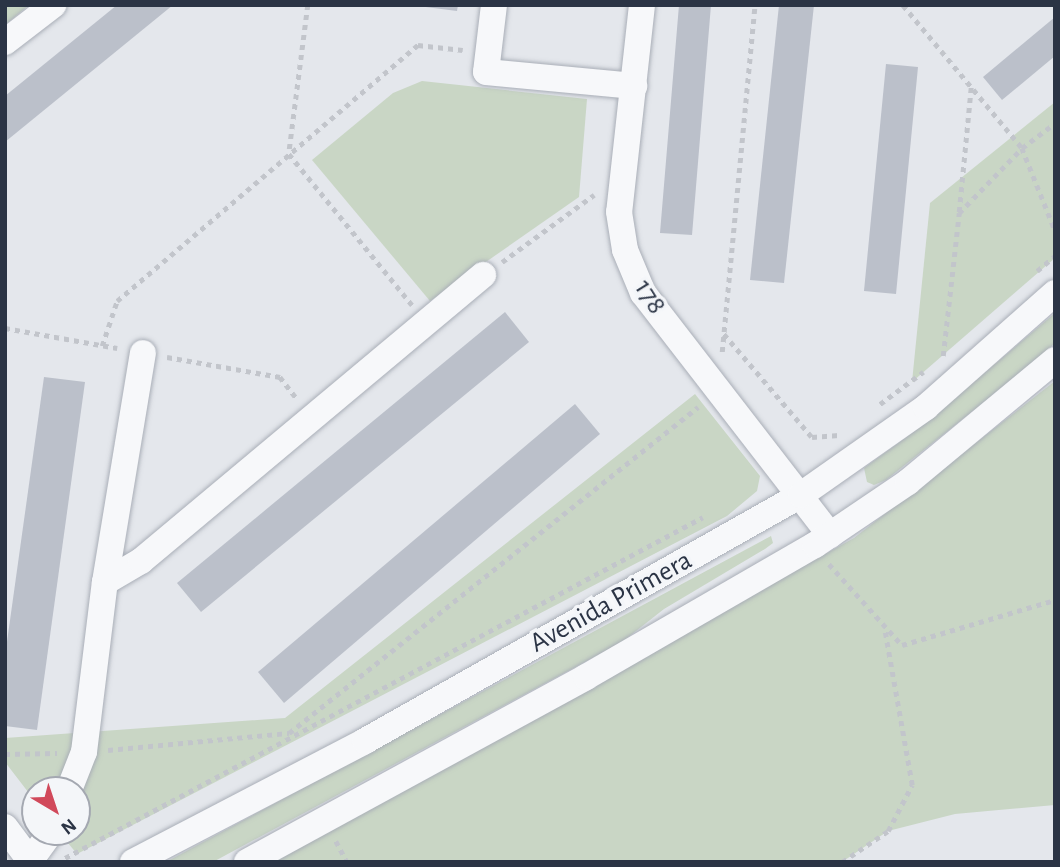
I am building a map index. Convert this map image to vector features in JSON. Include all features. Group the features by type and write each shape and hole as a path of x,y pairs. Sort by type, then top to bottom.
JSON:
{"street":[{"path":"5,42 53,5"},
{"path":"494,5 486,72 634,86"},
{"name":"178","path":"642,5 619,212 623,237 643,293 801,495 822,540"},
{"path":"105,582 141,561 484,275"},
{"name":"Avenida Primera","path":"133,862 365,741 801,495 938,397 1055,293"},
{"path":"75,776 84,752 105,582 143,353"},
{"name":"Avenida Primera","path":"247,862 586,677 822,540 908,482 1055,360"},
{"path":"5,827 31,861 41,846"}],"path":[{"path":"308,5 289,154 425,322"},
{"path":"5,754 84,752 289,733 718,391 755,5"},
{"path":"903,5 1022,148 1055,230"},
{"path":"102,345 117,301 418,45 488,53"},
{"path":"938,397 971,87"},
{"path":"959,213 1022,148 1055,123"},
{"path":"484,275 624,174"},
{"path":"1034,274 1055,256"},
{"path":"724,334 812,437 839,435 849,428"},
{"path":"870,412 953,347"},
{"path":"57,862 710,513"},
{"path":"822,540 884,626 902,645 1055,600"},
{"path":"842,862 888,831 912,785 884,626"}],"green space":[{"path":"5,5 29,5 5,25"},
{"path":"422,81 587,99 579,197 430,301 312,160 393,93"},
{"path":"1055,102 1055,258 912,382 930,203"},
{"path":"1055,313 1055,343 1033,363 886,480 874,485 867,482 864,468 923,425"},
{"path":"1055,381 1055,805 955,814 888,831 842,862 270,862 854,538"},
{"path":"695,394 760,476 757,491 727,516 77,854 70,846 91,846 91,776 21,776 21,783 5,762 5,738 285,718"},
{"path":"771,536 773,543 765,549 664,609 622,642 213,862 166,862"}],"building":[{"path":"117,5 173,5 5,142 5,96"},
{"path":"410,5 458,5 457,11"},
{"path":"679,5 711,5 692,235 660,233"},
{"path":"779,5 814,5 784,283 750,280"},
{"path":"1055,17 1055,56 1002,100 983,77"},
{"path":"886,64 918,67 896,294 864,291"},
{"path":"505,312 529,342 201,612 177,583"},
{"path":"44,377 85,382 37,730 5,726 5,656"},
{"path":"575,404 600,434 284,703 258,672"}]}
